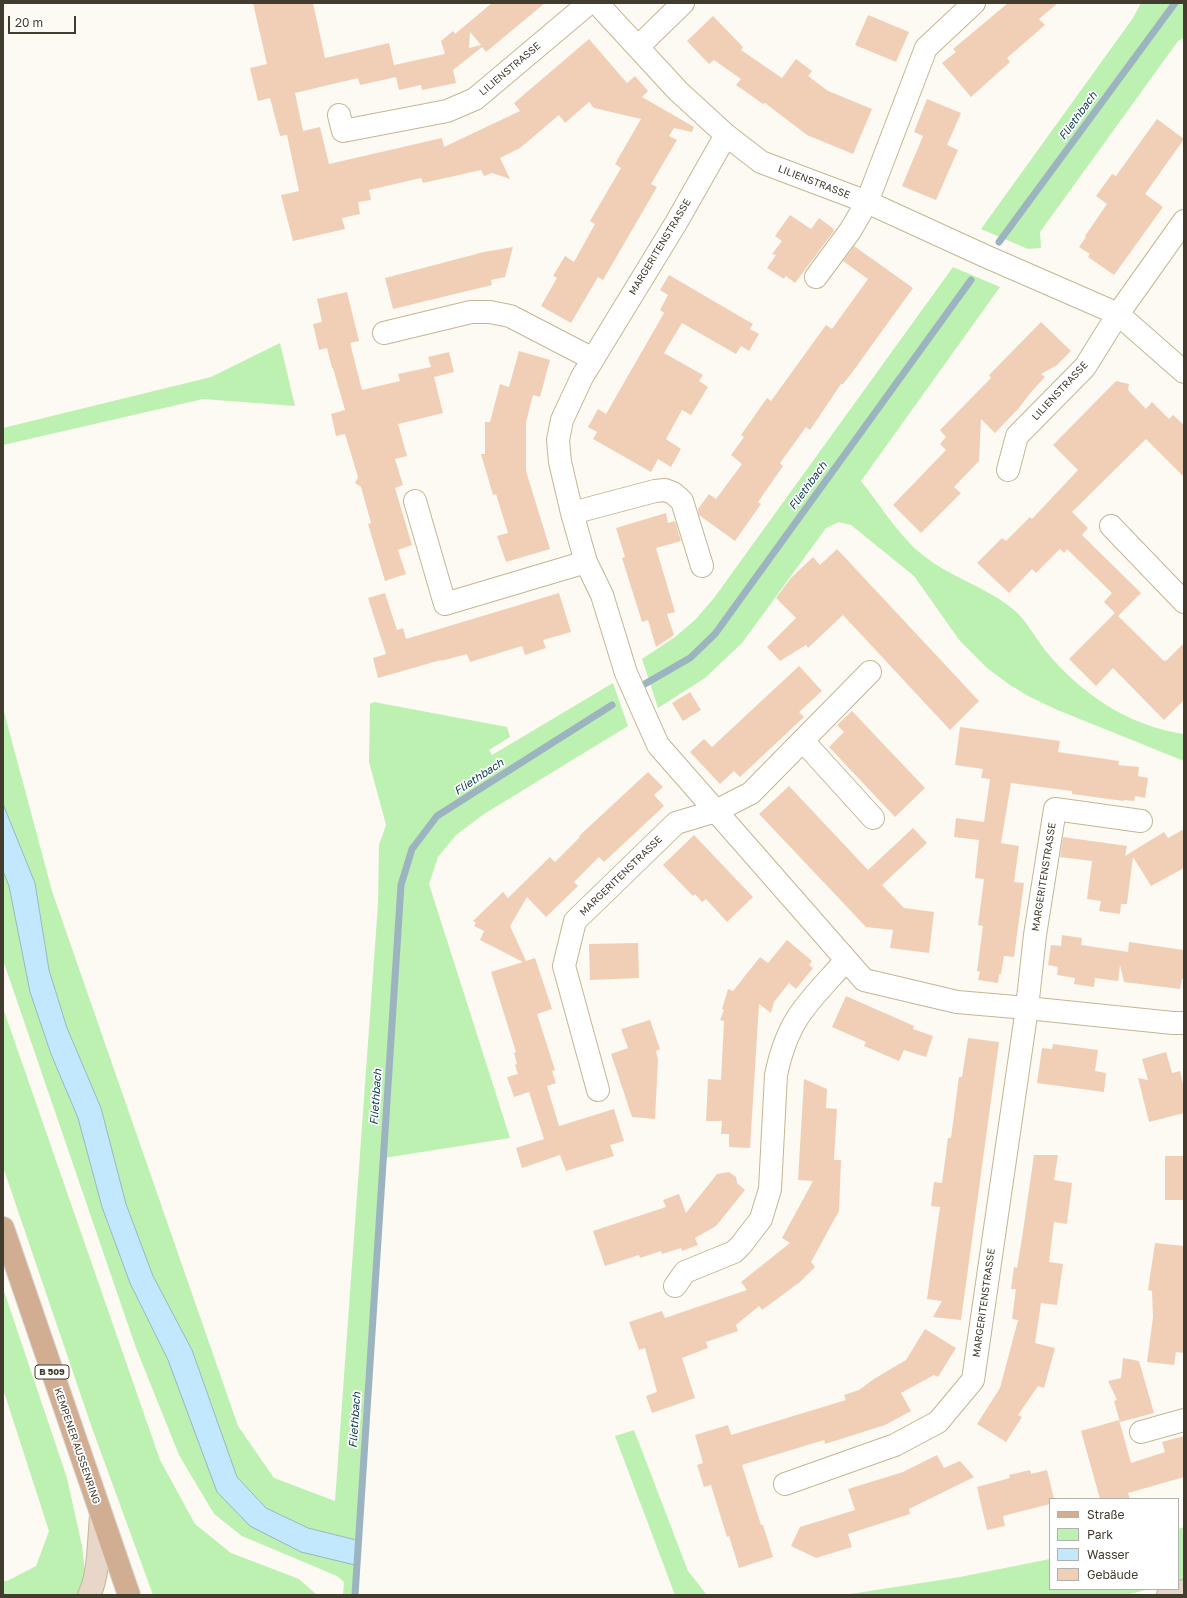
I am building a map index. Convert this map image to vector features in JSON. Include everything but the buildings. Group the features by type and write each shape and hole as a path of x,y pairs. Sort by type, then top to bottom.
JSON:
{"main road":[{"name":"KEMPENER AUSSENRING","path":"3,1228 129,1595"},
{"path":"89,1595 97,1564 101,1515"},
{"path":"1168,1595 1184,1591"}],"street":[{"name":"LILIENSTRASSE","path":"339,115 343,131 447,111 475,99 589,3"},
{"name":"LILIENSTRASSE","path":"597,3 678,91 726,135 760,162 867,202 985,256 1118,314 1184,372"},
{"path":"638,47 683,3"},
{"path":"816,277 850,231 867,202 926,48 974,3"},
{"name":"MARGERITENSTRASSE","path":"726,135 676,223 582,377 562,420 558,440 560,462 572,513 586,562 602,595 626,673 658,745 864,980 957,1002 1184,1023"},
{"name":"LILIENSTRASSE","path":"1008,470 1017,436 1085,367 1118,314 1184,221"},
{"path":"384,333 471,312 490,312 510,316 593,358"},
{"path":"572,513 655,491 665,490 673,493 682,501 702,566"},
{"path":"415,501 445,604 586,562"},
{"path":"1111,526 1184,602"},
{"name":"MARGERITENSTRASSE","path":"598,1090 564,966 575,921 676,823 716,811 751,793 870,672"},
{"path":"802,741 873,818"},
{"name":"MARGERITENSTRASSE","path":"785,1484 895,1445 938,1422 973,1380 1027,1008 1035,935 1055,809 1142,821"},
{"path":"675,1286 685,1272 734,1252 761,1219 770,1189 776,1075 778,1066 792,1028 798,1017 846,960"},
{"path":"1141,1432 1184,1420"}],"green space":[{"path":"1141,3 1184,3 1184,38 1178,41 1040,232 1041,248 1028,249 981,229 1133,18"},
{"path":"953,267 1000,287 861,481 900,533 918,551 938,566 982,589 1004,602 1014,610 1023,619 1045,650 1059,666 1090,693 1107,705 1144,724 1163,730 1184,734 1184,761 1055,709 1028,696 1010,685 987,668 960,641 914,576 851,525 839,522 826,528 742,643 705,678 658,708 642,659 675,637 695,620 714,598"},
{"path":"280,343 295,406 203,399 3,445 3,428 211,377"},
{"path":"613,683 628,726 484,814 456,835 438,857 429,884 510,1138 384,1158 356,1595 343,1595 344,1582 337,1576 242,1536 214,1514 179,1455 136,1348 3,960 3,871 9,886 30,992 51,1054 78,1118 102,1207 130,1283 250,1526 356,1540 308,1528 266,1508 237,1477 192,1350 153,1276 126,1204 101,1108 67,1028 49,970 35,883 3,804 3,708 52,891 238,1426 274,1478 335,1501 378,904 379,845 386,825 369,762 370,704 374,702 507,727 510,737 489,750 492,755"},
{"path":"3,1008 160,1460 195,1524 231,1553 299,1579 317,1595 153,1595 92,1428 3,1167"},
{"path":"3,1288 67,1478 82,1546 86,1582 78,1595 3,1595 3,1581 7,1581 36,1566 49,1531 3,1389"},
{"path":"634,1430 688,1571 707,1595 675,1595 615,1436"},
{"path":"1184,1527 1184,1580 1179,1582 1179,1529"},
{"path":"1049,1559 1049,1590 1146,1590 1126,1595 844,1595 960,1577"}],"water":[{"path":"3,804 35,883 49,970 67,1028 101,1108 126,1204 153,1276 192,1350 237,1477 266,1508 308,1528 356,1540 355,1565 301,1552 250,1526 217,1492 168,1360 130,1283 102,1207 78,1118 51,1054 30,992 9,886 3,871"}],"waterway":[{"name":"Fliethbach","path":"999,242 1175,3"},
{"name":"Fliethbach","path":"643,685 690,658 715,634 971,280"},
{"name":"Fliethbach","path":"355,1595 401,885 412,849 437,816 612,705"}]}
